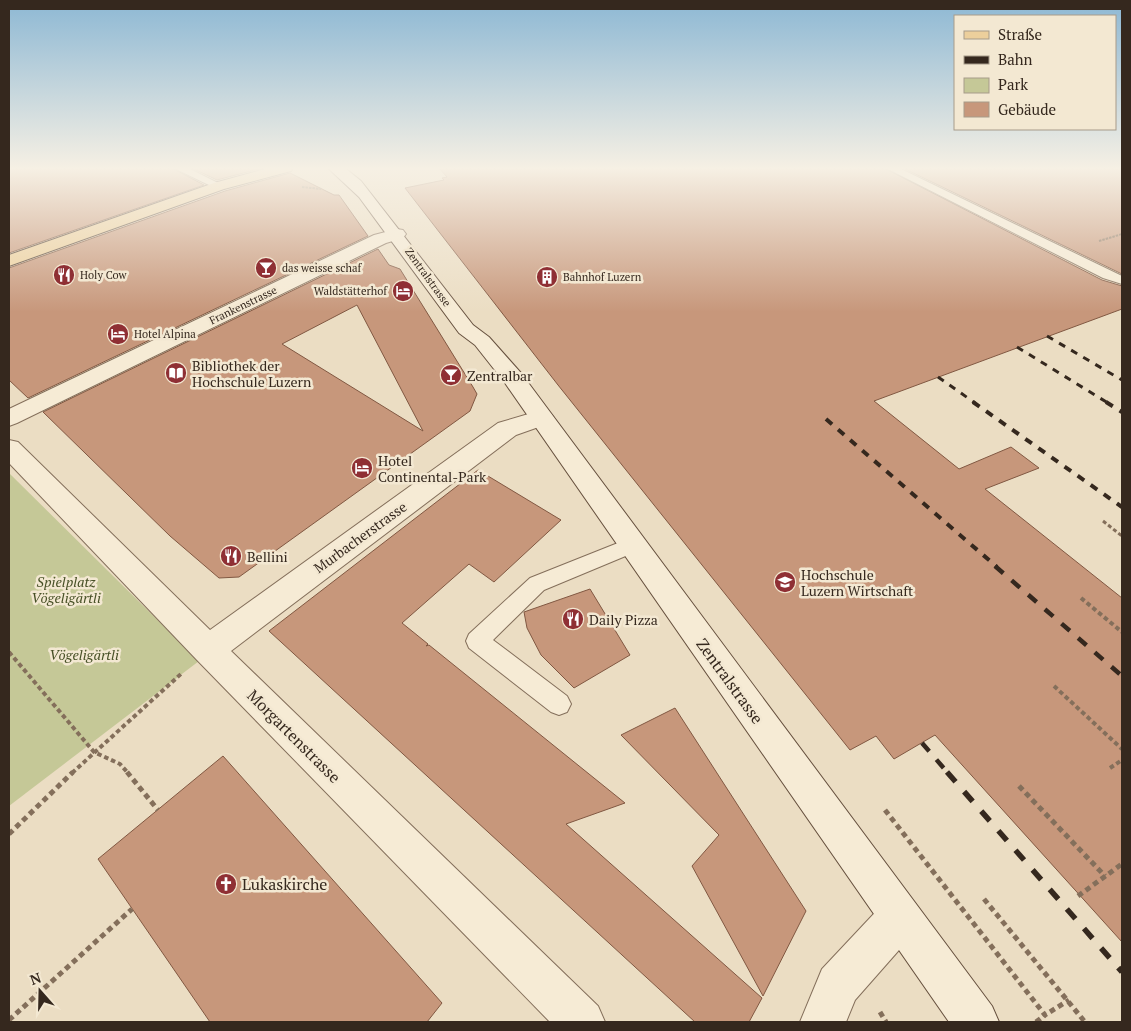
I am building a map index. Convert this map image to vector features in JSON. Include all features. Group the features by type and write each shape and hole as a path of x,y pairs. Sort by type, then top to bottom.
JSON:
{"main road":[{"path":"9,260 134,216"},
{"name":"Zentralstrasse","path":"382,216 466,329 482,341 513,378 899,918 976,1022"},
{"name":"Zentralstrasse","path":"400,216 482,326 482,341"},
{"name":"Frankenstrasse","path":"9,418 371,244 397,234"},
{"name":"Murbacherstrasse","path":"208,650 507,429 542,418"},
{"name":"Morgartenstrasse","path":"9,448 208,650 582,1022"},
{"path":"823,1022 838,985 899,918"}],"lane":[{"path":"988,216 1108,275 1122,280"},
{"path":"1108,275 1122,286"},
{"path":"559,704 477,641 537,584 633,545"}],"path":[{"path":"1103,521 1122,536"},
{"path":"1081,598 1122,632"},
{"path":"9,834 94,752 208,650"},
{"path":"9,652 94,752 120,764 158,810"},
{"path":"1054,686 1122,749"},
{"path":"1110,768 1122,760"},
{"path":"1019,786 1105,876"},
{"path":"885,810 1045,1015"},
{"path":"1078,896 1122,864"},
{"path":"984,899 1085,1022"},
{"path":"9,1020 132,910"},
{"path":"1036,1022 1068,1000"},
{"path":"880,1012 886,1022"}],"green space":[{"name":"Vögeligärtli","path":"9,473 199,661 9,806"}],"building":[{"path":"9,216 115,216 9,253"},
{"path":"155,216 354,216 368,236 28,398 9,380 9,268"},
{"path":"427,216 978,216 1102,280 1122,286 1122,309 874,401 959,469 1011,447 1039,468 985,489 1122,598 1122,942 935,735 894,759 876,736 850,750 558,385"},
{"path":"1002,216 1122,216 1122,274"},
{"path":"378,249 389,265 400,269 477,394 470,411 239,577 219,578 170,536 43,412","holes":["357,305 423,431 282,344"]},
{"path":"478,470 561,520 494,582 469,564 402,623 428,644 426,646 429,645 625,803 566,824 762,998 749,1022 695,1022 269,631"},
{"path":"590,589 630,655 574,688 541,655 527,628 524,612"},
{"path":"675,708 806,911 763,996 692,866 719,835 621,735"},
{"name":"Lukaskirche","path":"223,756 442,1003 427,1022 210,1022 98,859"}],"railway":[{"path":"1047,336 1122,380"},
{"path":"1017,347 1108,403"},
{"path":"938,377 975,403"},
{"path":"973,402 1122,507"},
{"path":"1106,402 1122,412"},
{"path":"826,419 997,567"},
{"path":"995,566 1122,676"},
{"path":"922,743 948,773"},
{"path":"947,772 1122,972"}],"place":[{"name":"das weisse schaf","path":"266,268"},
{"name":"Holy Cow","path":"64,275"},
{"name":"Bahnhof Luzern","path":"547,277"},
{"name":"Waldstätterhof","path":"403,291"},
{"name":"Hotel Alpina","path":"118,334"},
{"name":"Bibliothek der Hochschule Luzern","path":"176,373"},
{"name":"Zentralbar","path":"451,375"},
{"name":"Hotel Continental-Park","path":"362,468"},
{"name":"Bellini","path":"231,556"},
{"name":"Hochschule Luzern Wirtschaft","path":"785,582"},
{"name":"Daily Pizza","path":"573,619"},
{"name":"Lukaskirche","path":"226,884"}],"park label":[{"name":"Spielplatz Vögeligärtli","path":"66,590"}]}
